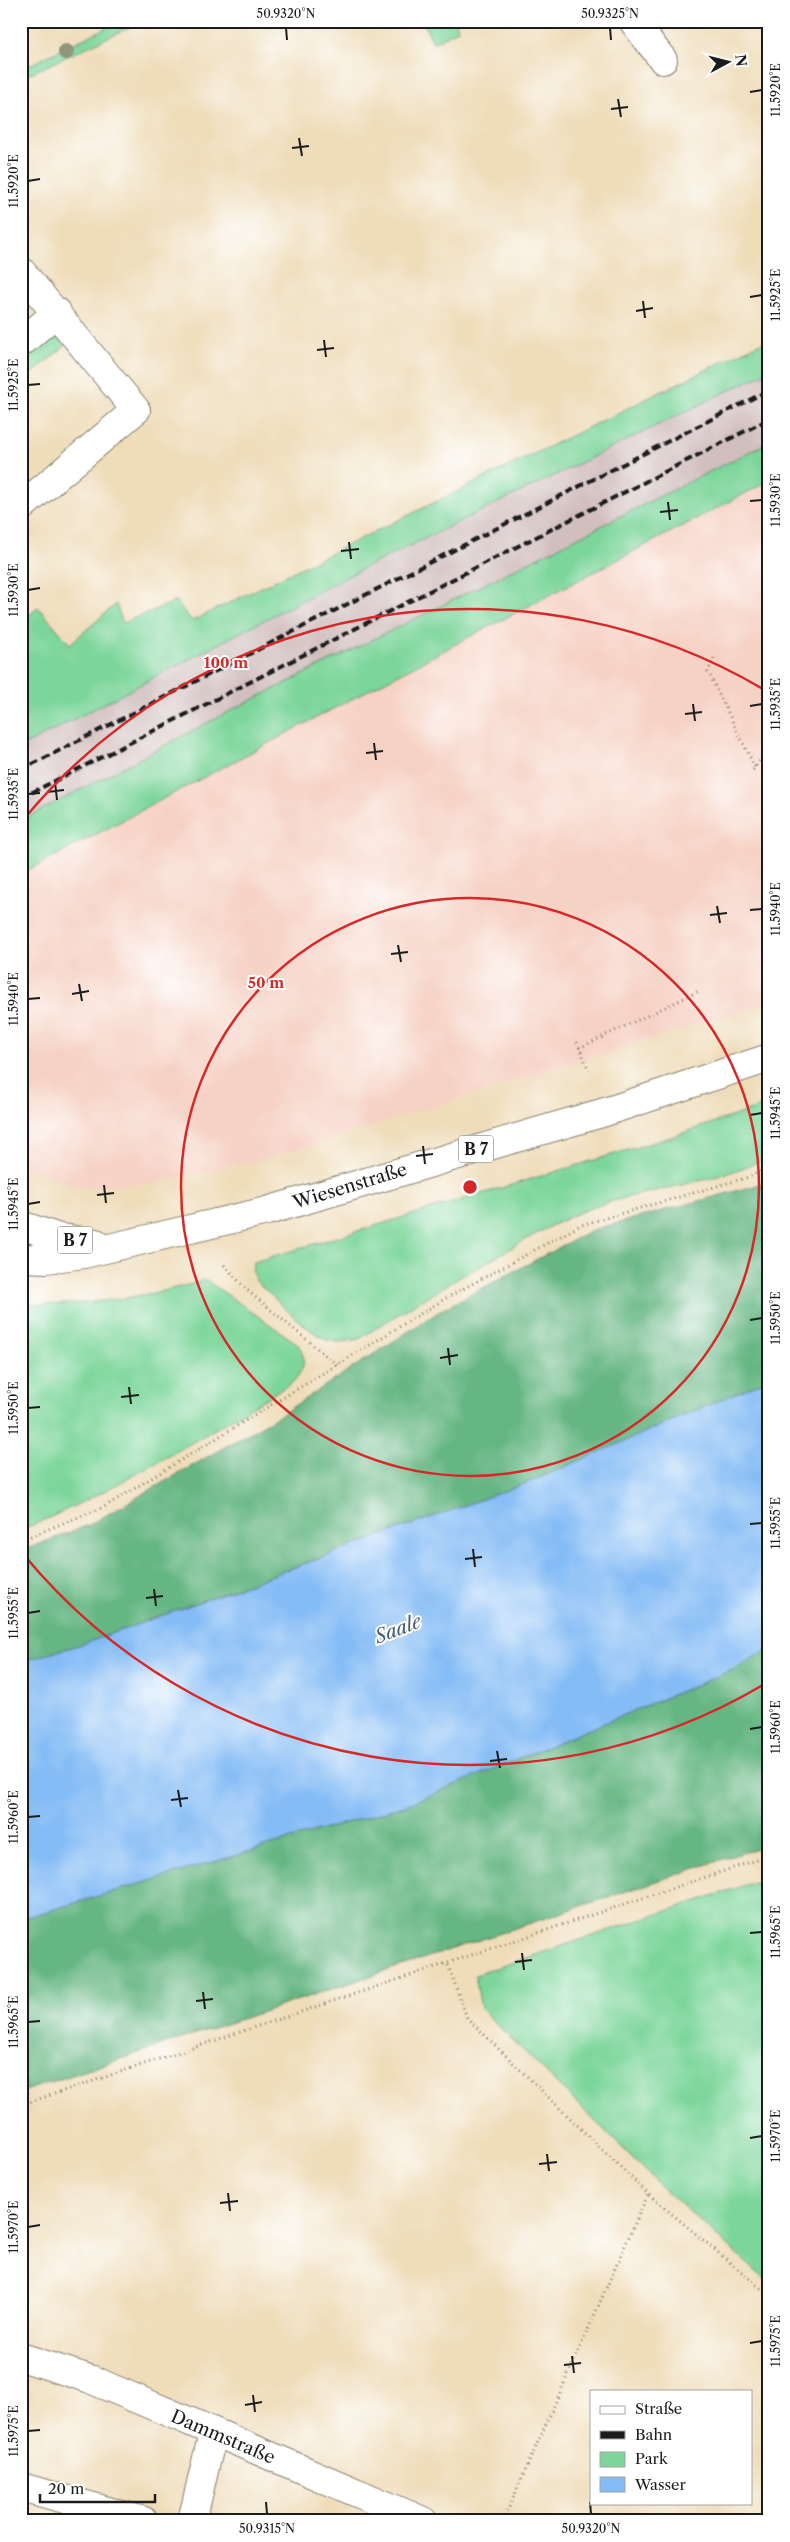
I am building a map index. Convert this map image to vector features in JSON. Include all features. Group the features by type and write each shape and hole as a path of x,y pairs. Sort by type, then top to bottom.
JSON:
{"main road":[{"path":"626,22 663,60"},
{"path":"21,271 57,312 136,410 21,507"},
{"path":"21,342 57,312"},
{"name":"Wiesenstraße","path":"21,1258 46,1259 84,1254 267,1211 606,1112 769,1058"},
{"name":"Wiesenstraße","path":"21,1225 56,1237 91,1243 130,1243"},
{"name":"Dammstraße","path":"21,2357 90,2379 213,2433 424,2521"},
{"path":"192,2521 213,2433"},
{"path":"21,2487 144,2521"}],"path":[{"path":"279,21 281,28"},
{"path":"714,658 708,672 754,769 764,755"},
{"path":"580,1048 699,991"},
{"path":"577,1042 589,1071"},
{"path":"21,1540 104,1506 448,1297 580,1225 750,1177 769,1168"},
{"path":"224,1266 246,1290 337,1365"},
{"path":"21,2105 448,1965 769,1856"},
{"path":"448,1965 468,2018 648,2194 769,2295"},
{"path":"503,2521 648,2194"}],"shaded area":[{"path":"769,371 769,442 232,710 21,821 21,747 356,572"},
{"path":"769,481 769,1002 276,1156 154,1183 79,1187 21,1167 21,874"}],"green space":[{"path":"120,21 143,21 21,78 21,69"},
{"path":"423,21 456,21 458,30 433,43"},
{"path":"50,335 60,339 66,345 21,383 21,360"},
{"path":"769,339 769,371 356,572 21,747 21,622 38,607 70,644 116,604 123,623 176,601 192,621"},
{"path":"769,442 769,481 21,874 21,821 232,710"},
{"path":"769,1104 769,1157 725,1174 616,1200 569,1217 461,1277 359,1339 336,1342 328,1340 310,1330 290,1314 256,1281 252,1272 254,1262 668,1138"},
{"path":"769,1179 769,1379 532,1481 89,1642 21,1662 21,1551 89,1525 277,1417 443,1309 592,1230 754,1186"},
{"path":"206,1280 298,1344 304,1359 297,1377 293,1382 227,1422 126,1480 21,1530 21,1304 45,1305 115,1300"},
{"path":"769,1649 769,1844 21,2092 21,1919 406,1805 732,1670"},
{"path":"769,1877 769,2283 661,2186 481,2009 475,1975"}],"water":[{"name":"Saale","path":"769,1379 769,1649 732,1670 406,1805 21,1919 21,1662 89,1642 532,1481"}],"railway":[{"path":"21,770 769,390"},
{"path":"21,798 769,419"}]}
